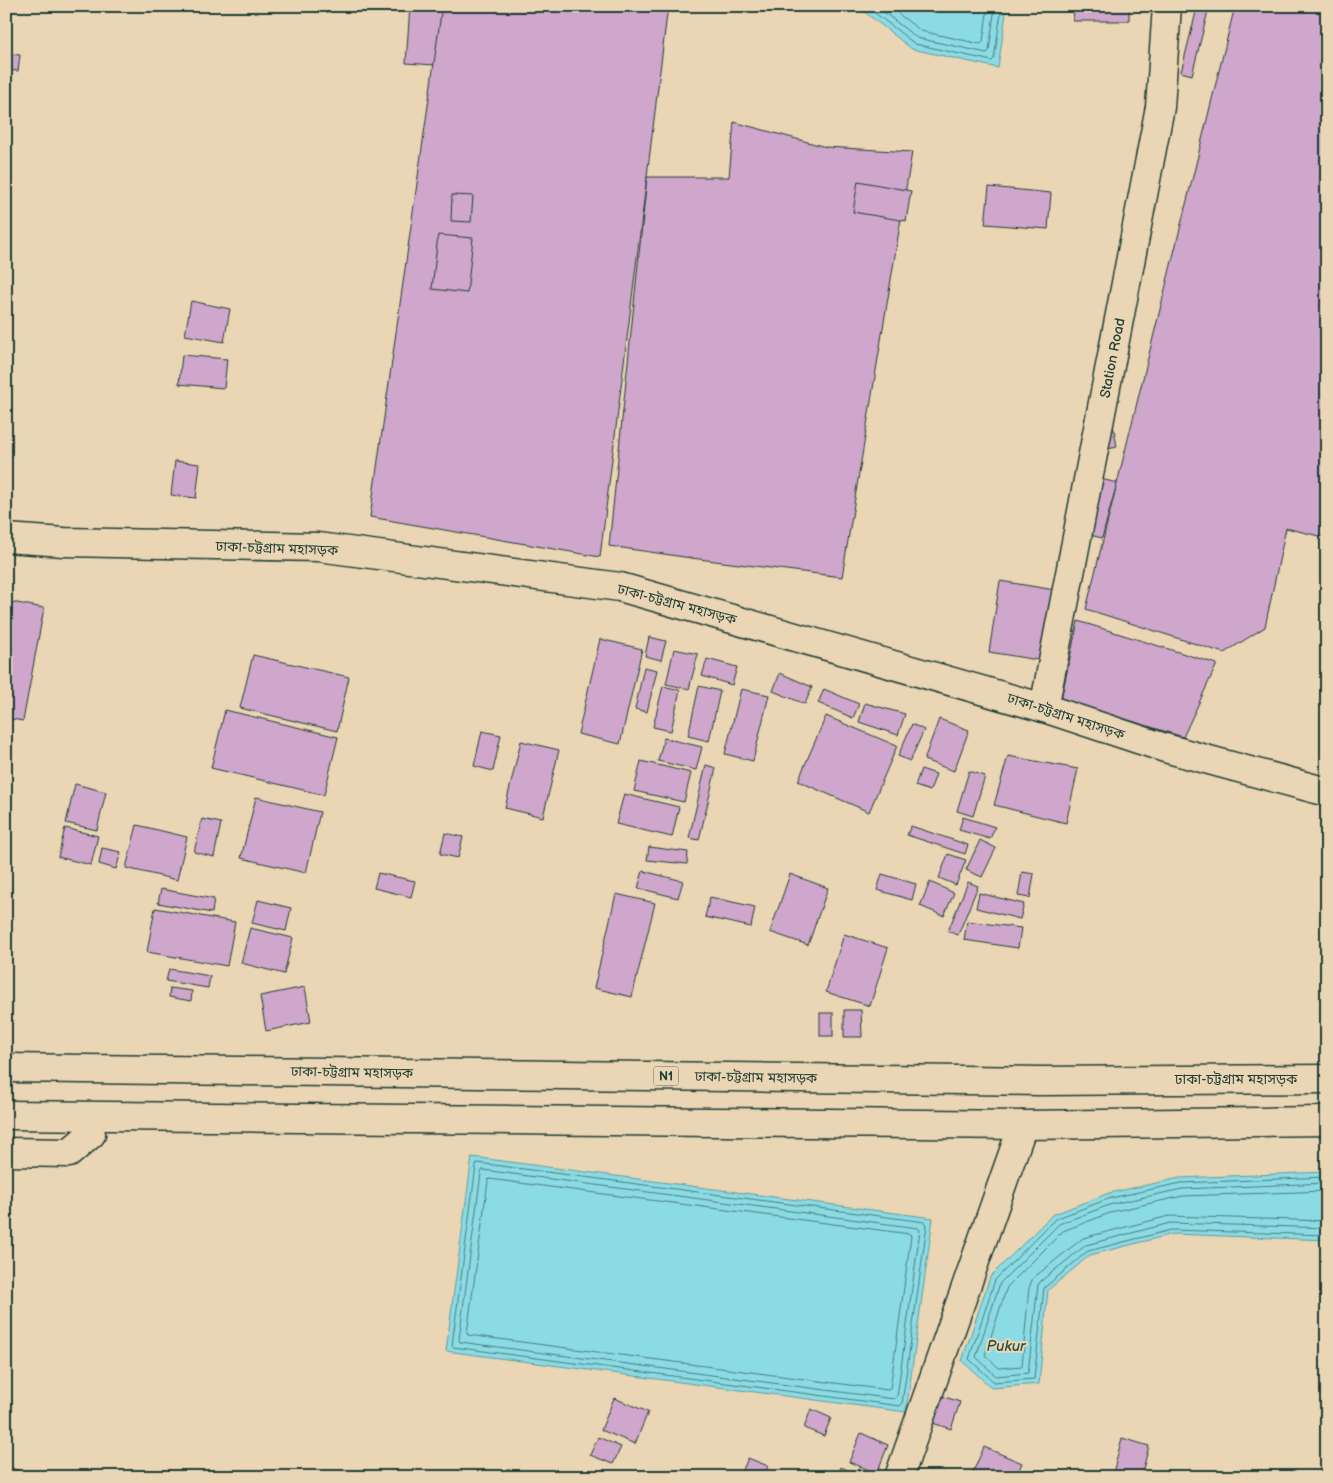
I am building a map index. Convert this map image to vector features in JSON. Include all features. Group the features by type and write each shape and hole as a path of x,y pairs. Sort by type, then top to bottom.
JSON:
{"main road":[{"name":"Station Road","path":"1044,708 1160,107 1167,6"},
{"name":"ঢাকা-চট্টগ্রাম মহাসড়ক","path":"6,538 64,542 318,548 620,587 1044,708 1165,748 1327,792"},
{"name":"ঢাকা-চট্টগ্রাম মহাসড়ক","path":"6,1068 1040,1081 1327,1079"},
{"path":"6,1115 1023,1126 1327,1121"},
{"path":"900,1477 1023,1126"},
{"path":"6,1152 69,1153 91,1134"}],"water":[{"path":"857,6 1007,6 998,68 912,49"},
{"path":"472,1157 933,1218 906,1412 446,1351"},
{"name":"Pukur","path":"1327,1172 1327,1240 1173,1234 1090,1255 1048,1290 1039,1384 992,1388 962,1361 990,1277 1052,1215 1109,1193 1180,1178"}],"building":[{"path":"410,6 452,9 449,66 406,63"},
{"path":"442,6 668,6 600,557 370,517"},
{"path":"1074,6 1129,6 1129,21 1073,21"},
{"path":"1235,6 1327,6 1327,538 1286,528 1265,627 1224,653 1086,609"},
{"path":"1197,8 1208,11 1192,75 1181,72"},
{"path":"6,54 20,55 18,71 6,70"},
{"path":"734,122 826,147 912,152 842,577 609,546 647,177 729,177"},
{"path":"858,181 911,191 906,221 853,212"},
{"path":"989,187 1051,193 1048,229 985,224"},
{"path":"452,195 473,196 471,222 451,221"},
{"path":"438,235 473,238 467,293 432,289"},
{"path":"191,301 230,309 224,342 185,335"},
{"path":"182,355 227,359 224,388 179,384"},
{"path":"1113,424 1117,447 1093,452 1089,429"},
{"path":"175,461 200,464 196,498 171,495"},
{"path":"1085,475 1117,483 1102,538 1070,530"},
{"path":"1000,581 1061,591 1050,662 989,652"},
{"path":"6,601 44,608 23,721 6,718"},
{"path":"1078,621 1217,664 1183,737 1061,699"},
{"path":"649,637 666,641 661,660 645,656"},
{"path":"600,639 642,649 620,744 578,734"},
{"path":"674,649 698,654 689,689 666,684"},
{"path":"253,655 349,677 337,731 240,708"},
{"path":"707,659 737,667 732,685 702,676"},
{"path":"644,667 657,670 647,712 635,709"},
{"path":"780,673 812,687 805,704 773,691"},
{"path":"663,686 680,690 671,731 653,727"},
{"path":"699,686 720,691 709,741 688,736"},
{"path":"741,689 769,695 753,761 725,754"},
{"path":"824,689 859,704 853,718 818,703"},
{"path":"865,703 905,714 898,735 859,722"},
{"path":"225,710 338,737 324,795 211,768"},
{"path":"826,716 897,746 869,812 798,781"},
{"path":"939,719 969,730 954,771 924,760"},
{"path":"912,724 924,730 910,761 898,756"},
{"path":"482,731 501,735 493,771 474,766"},
{"path":"664,738 702,747 696,770 658,761"},
{"path":"521,741 559,750 543,817 505,808"},
{"path":"1008,756 1078,769 1066,823 994,805"},
{"path":"641,761 691,773 684,802 634,791"},
{"path":"706,765 716,768 699,840 689,838"},
{"path":"921,769 936,774 930,791 915,786"},
{"path":"969,771 985,776 973,816 957,811"},
{"path":"75,784 106,792 97,830 66,823"},
{"path":"624,794 679,807 672,837 616,824"},
{"path":"256,797 320,812 306,873 241,858"},
{"path":"963,817 995,827 990,839 959,830"},
{"path":"202,819 221,823 214,857 194,852"},
{"path":"137,825 187,837 177,880 126,868"},
{"path":"911,826 968,845 965,854 907,835"},
{"path":"65,828 98,836 91,865 58,857"},
{"path":"445,833 463,837 458,858 440,854"},
{"path":"980,840 996,848 982,877 966,870"},
{"path":"649,847 688,852 687,864 647,860"},
{"path":"102,848 121,852 116,869 99,864"},
{"path":"948,854 966,860 956,885 939,878"},
{"path":"643,871 683,881 678,898 638,888"},
{"path":"1022,872 1034,874 1030,898 1018,896"},
{"path":"378,873 415,881 411,897 374,888"},
{"path":"790,874 828,888 808,945 770,932"},
{"path":"882,874 916,884 912,900 877,890"},
{"path":"930,882 954,893 944,916 920,906"},
{"path":"968,882 978,886 958,935 948,931"},
{"path":"161,889 214,899 212,913 158,903"},
{"path":"979,893 1024,904 1020,919 976,908"},
{"path":"616,894 655,903 632,997 594,988"},
{"path":"710,897 755,907 751,927 705,917"},
{"path":"258,900 291,908 286,931 252,923"},
{"path":"155,908 235,922 227,966 147,952"},
{"path":"967,921 1021,928 1018,948 964,940"},
{"path":"250,928 293,938 284,974 241,963"},
{"path":"844,934 888,948 870,1006 826,992"},
{"path":"169,969 210,976 208,988 166,981"},
{"path":"305,987 311,1022 266,1031 260,996"},
{"path":"170,988 192,991 191,1001 169,997"},
{"path":"844,1010 861,1010 862,1037 844,1037"},
{"path":"820,1013 833,1013 833,1036 820,1036"},
{"path":"936,1394 960,1402 951,1429 926,1421"},
{"path":"614,1398 648,1412 635,1444 601,1430"},
{"path":"811,1409 831,1418 824,1436 804,1428"},
{"path":"861,1433 888,1445 877,1473 849,1462"},
{"path":"598,1437 621,1447 613,1464 590,1455"},
{"path":"1122,1438 1149,1446 1141,1477 1112,1477"},
{"path":"984,1447 1022,1463 1016,1477 984,1477 973,1472"},
{"path":"748,1458 768,1466 764,1477 740,1477"},
{"path":"6,1466 36,1477 6,1477"},
{"path":"841,1467 864,1477 837,1477"}]}
